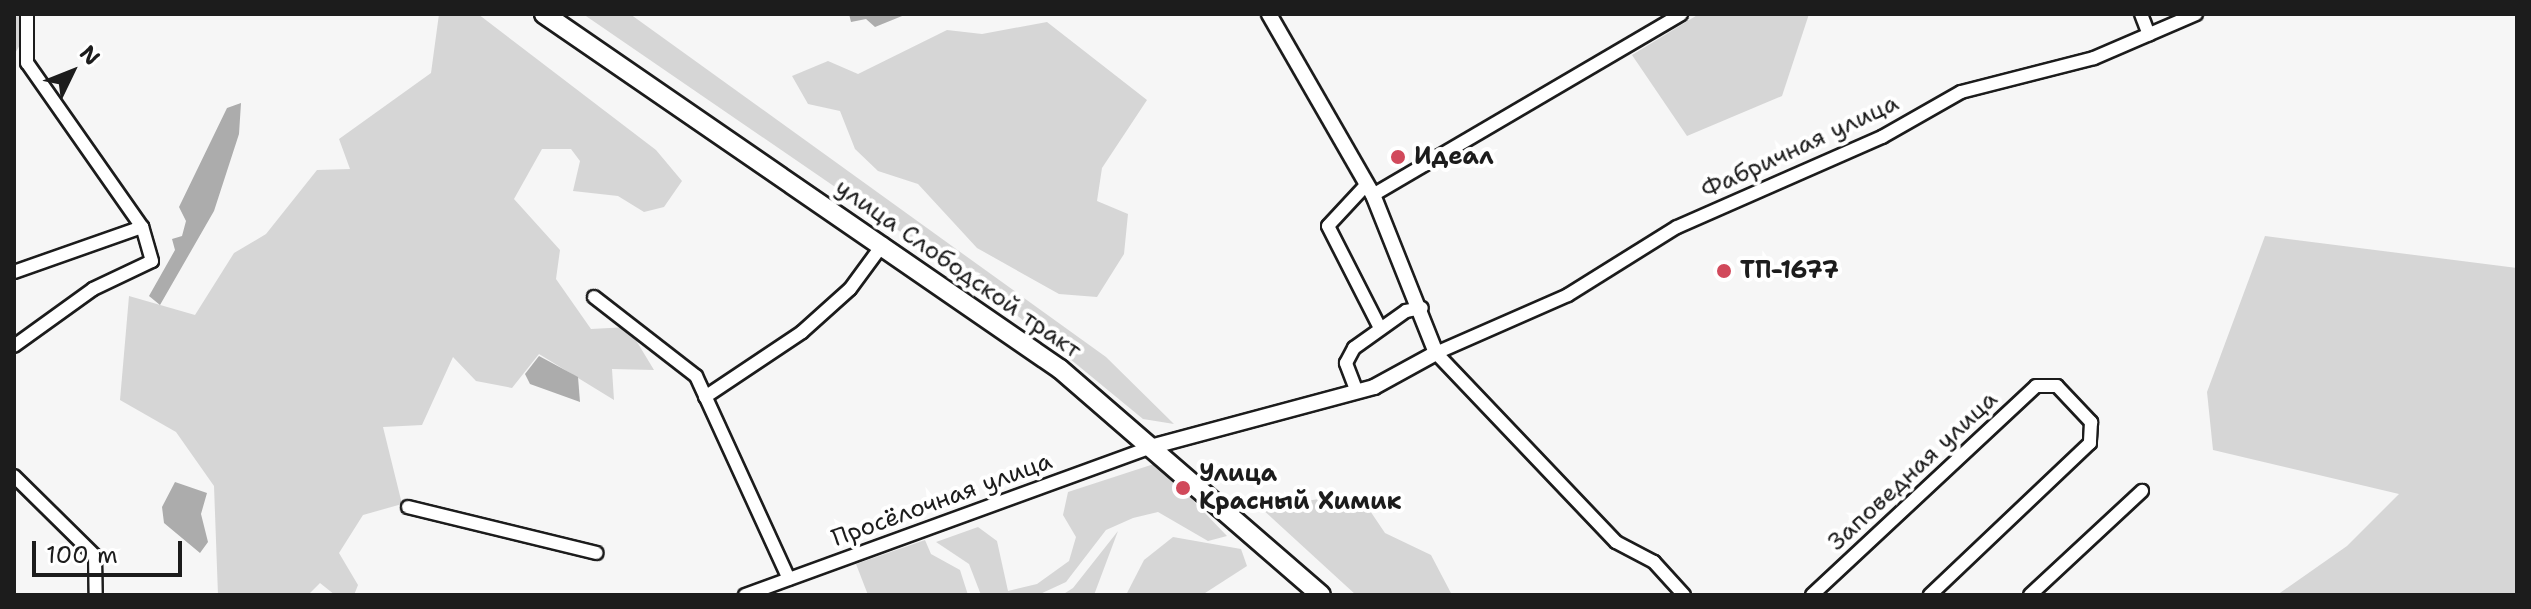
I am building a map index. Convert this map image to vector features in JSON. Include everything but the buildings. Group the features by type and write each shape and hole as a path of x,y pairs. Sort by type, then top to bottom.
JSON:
{"main road":[{"name":"улица Слободской тракт","path":"544,14 883,244 1154,446 1321,595"}],"street":[{"path":"14,346 93,289 150,265 142,227 27,63 27,14"},
{"path":"1269,14 1370,189 1422,308 1436,353 1616,542 1654,562 1684,595"},
{"path":"1380,328 1328,228 1370,189 1681,14"},
{"path":"2141,14 2149,35"},
{"name":"Фабричная улица","path":"1436,353 1568,295 1677,227 1882,137 1961,92 2094,58 2196,14"},
{"path":"14,272 142,227"},
{"path":"705,397 802,332 850,289 883,244"},
{"path":"594,297 691,371 789,579"},
{"path":"1357,392 1348,357 1380,328 1422,308"},
{"path":"1154,446 1357,392 1436,353"},
{"name":"Заповедная улица","path":"1812,595 2047,382 2095,433 1930,595"},
{"name":"Просёлочная улица","path":"745,595 1154,446"},
{"path":"14,476 95,556 96,595"},
{"path":"2030,595 2142,491"},
{"path":"408,507 596,553"}],"shaded area":[{"path":"26,14 29,30 14,55 14,17"},
{"path":"439,14 478,14 656,150 682,181 664,207 644,212 618,196 573,191 580,161 571,149 542,149 514,199 560,250 556,279 591,329 628,327 654,370 612,369 614,400 539,354 512,388 476,381 453,357 422,425 383,427 402,504 363,515 339,553 358,585 354,595 335,595 320,583 308,595 218,595 214,486 176,432 120,400 129,296 195,315 234,253 266,234 317,170 350,169 339,139 431,73"},
{"path":"583,14 630,14 1106,357 1174,424 1143,419 991,294"},
{"path":"849,14 907,14 875,27 866,19 851,22"},
{"path":"1699,14 1809,14 1782,96 1687,136 1632,55"},
{"path":"1047,22 1147,100 1102,168 1097,201 1128,214 1124,254 1097,297 1059,294 977,248 918,184 878,171 855,149 840,111 808,104 792,76 828,61 858,74 947,30 982,34"},
{"path":"241,103 239,134 214,211 160,305 149,296 175,250 172,239 182,236 186,221 179,207 227,108"},
{"path":"2265,236 2517,268 2517,595 2277,595 2347,546 2399,494 2213,450 2207,392"},
{"path":"539,356 578,377 580,402 530,384 525,374"},
{"path":"1157,463 1227,536 1208,541 1158,512 1133,518 1106,530 1066,582 1038,595 981,595 969,564 936,542 978,527 997,541 1008,591 1037,584 1069,561 1076,537 1063,515 1068,492"},
{"path":"175,482 207,493 201,514 208,542 200,553 164,523 162,507"},
{"path":"1358,493 1385,533 1431,555 1452,595 1356,595 1261,508"},
{"path":"1118,531 1094,595 1062,595 1073,588"},
{"path":"1173,537 1241,549 1247,566 1202,595 1126,595 1144,560"},
{"path":"925,540 931,554 960,570 968,595 868,595 856,564"}],"place":[{"name":"Идеал","path":"1398,157"},
{"name":"ТП-1677","path":"1724,271"},
{"name":"Улица Красный Химик","path":"1183,488"}]}
